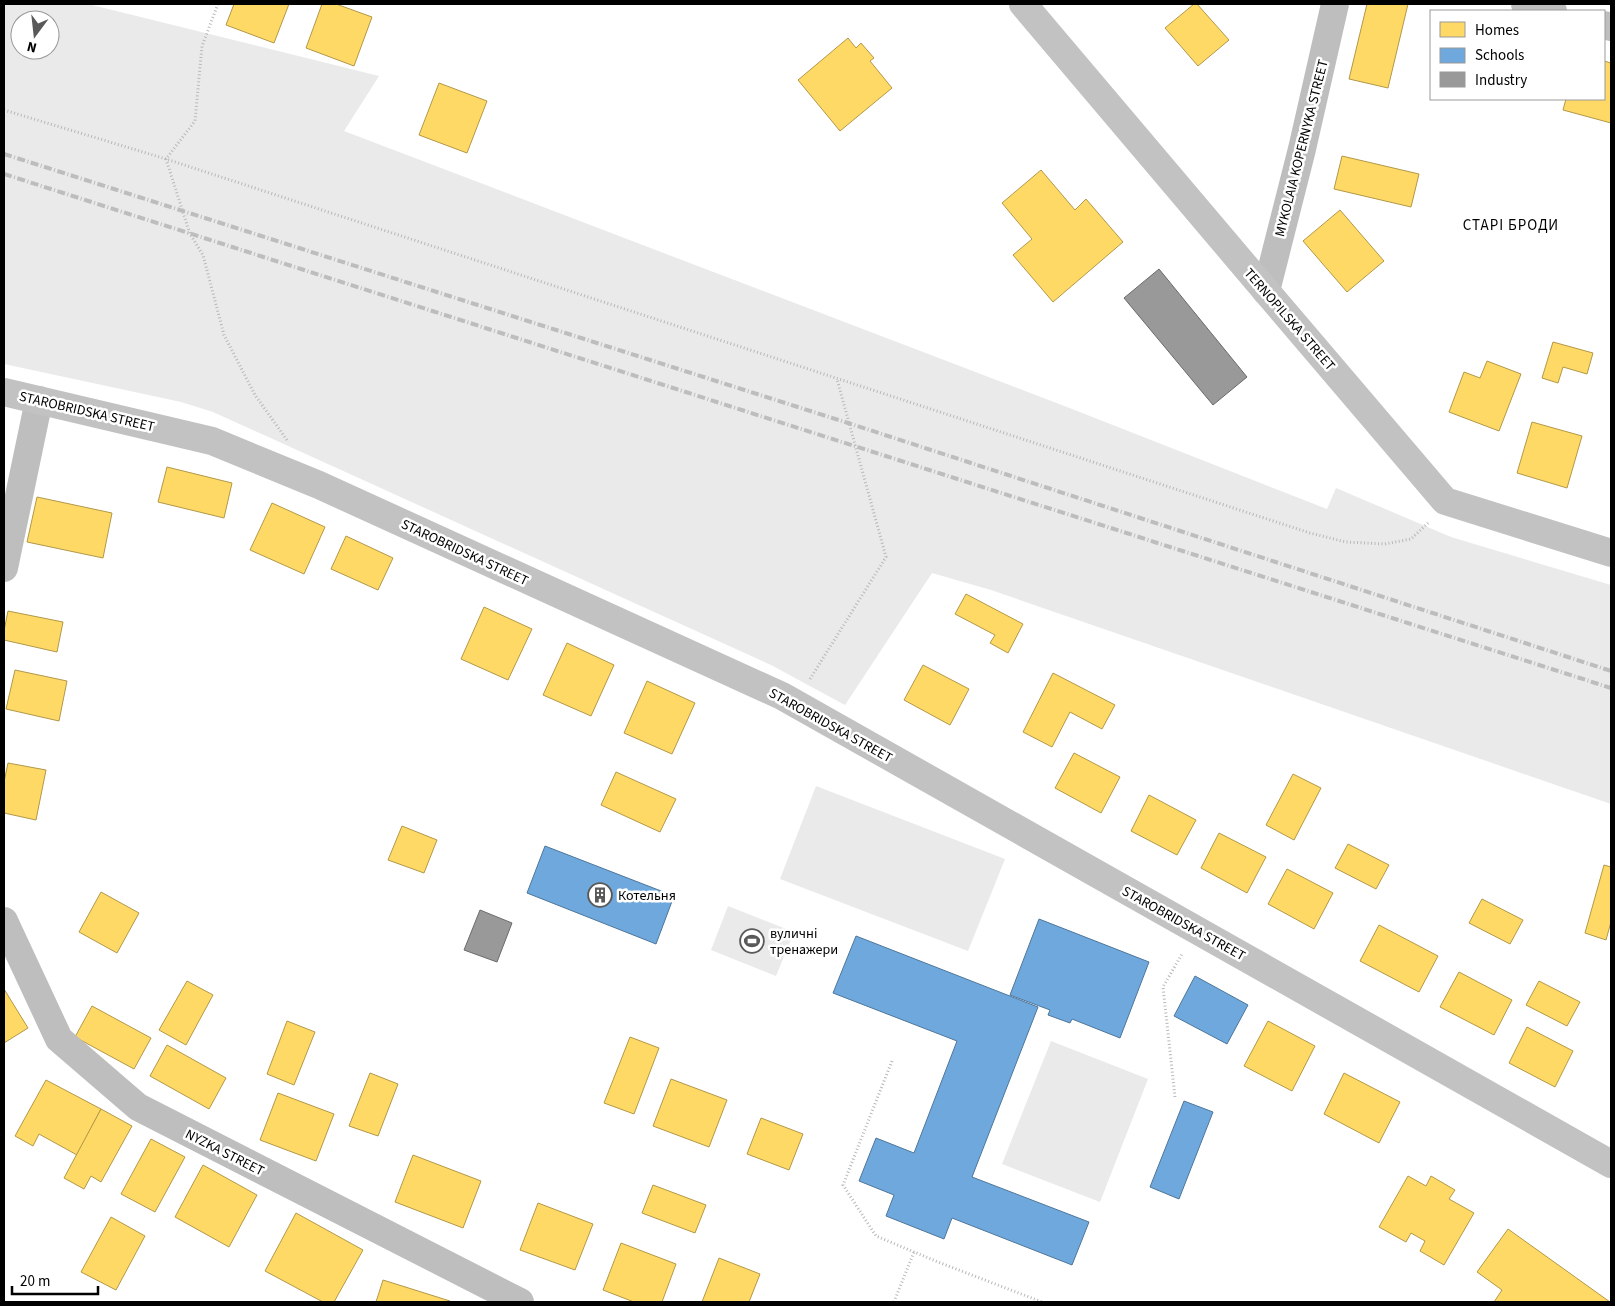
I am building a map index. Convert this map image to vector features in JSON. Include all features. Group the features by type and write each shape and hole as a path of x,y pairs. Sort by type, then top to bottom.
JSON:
{"street":[{"name":"TERNOPILSKA STREET","path":"1023,4 1445,501"},
{"name":"MYKOLAIA KOPERNYKA STREET","path":"1266,292 1302,149 1335,4"},
{"path":"1525,4 1550,10"},
{"name":"STAROBRIDSKA STREET","path":"4,392 212,441 319,485 782,696 1611,1164"},
{"path":"4,568 40,400"},
{"path":"1445,501 1611,553"},
{"name":"NYZKA STREET","path":"4,921 60,1039 138,1107 478,1292 520,1302"}],"path":[{"path":"166,160 195,121 202,46 218,4"},
{"path":"4,110 166,160 1300,530 1346,542 1384,544 1411,539 1425,526 1445,501"},
{"path":"166,160 190,234 203,255 224,335 255,395 290,444"},
{"path":"782,696 807,684 886,557 837,378"},
{"path":"1175,1097 1163,987 1183,951"},
{"path":"892,1061 843,1185 876,1236 1042,1302"},
{"path":"894,1302 914,1252"}],"shaded area":[{"path":"4,4 88,4 379,76 344,131 1067,407 1327,509 1336,488 1451,537 1611,585 1611,804 991,590 932,573 845,705 771,665 213,412 181,402 4,364"},
{"path":"816,786 1005,859 968,951 780,879"},
{"name":"вуличні тренажери","path":"728,906 794,932 776,976 711,950"},
{"path":"1051,1041 1148,1079 1100,1202 1002,1164"}],"building: Homes":[{"path":"234,4 289,4 274,43 226,25"},
{"path":"322,4 336,4 372,17 354,66 306,48"},
{"path":"1194,4 1197,4 1229,40 1198,66 1165,28"},
{"path":"1367,4 1408,4 1388,88 1349,79"},
{"path":"848,38 856,48 861,43 874,58 870,61 892,88 840,131 798,80"},
{"path":"1605,61 1611,63 1611,123 1563,110 1566,100 1605,100"},
{"path":"439,83 487,101 467,153 419,135"},
{"path":"1342,156 1419,174 1411,207 1334,189"},
{"path":"1041,170 1075,210 1086,199 1123,242 1053,302 1013,255 1032,239 1002,203"},
{"path":"1340,210 1384,261 1347,292 1303,241"},
{"path":"1553,342 1593,353 1587,374 1563,367 1558,383 1542,378"},
{"path":"1487,361 1521,374 1499,431 1449,412 1464,372 1480,378"},
{"path":"1532,422 1582,436 1567,488 1517,473"},
{"path":"167,467 232,483 224,518 158,502"},
{"path":"37,497 112,513 103,558 27,542"},
{"path":"272,503 325,527 304,574 250,550"},
{"path":"346,536 393,558 378,590 331,569"},
{"path":"966,594 1023,624 1008,653 990,643 995,635 955,614"},
{"path":"484,607 532,629 508,680 461,659"},
{"path":"8,611 63,622 57,652 4,640"},
{"path":"567,643 614,665 591,716 543,695"},
{"path":"923,665 969,689 950,725 904,700"},
{"path":"15,670 67,681 59,721 6,709"},
{"path":"1053,673 1115,705 1102,729 1070,712 1052,747 1023,732"},
{"path":"647,681 695,703 672,754 624,733"},
{"path":"1074,753 1120,777 1101,813 1055,788"},
{"path":"8,763 46,770 36,820 4,813 4,782"},
{"path":"616,772 676,799 660,832 601,805"},
{"path":"1293,774 1321,788 1294,840 1266,825"},
{"path":"1149,795 1196,820 1177,855 1131,831"},
{"path":"402,826 437,840 424,873 388,860"},
{"path":"1219,833 1266,857 1247,893 1201,868"},
{"path":"1348,844 1389,865 1376,889 1335,868"},
{"path":"1604,865 1611,867 1611,922 1606,940 1585,933"},
{"path":"1287,869 1333,893 1314,929 1268,904"},
{"path":"101,892 139,913 117,953 79,932"},
{"path":"1482,899 1523,920 1510,944 1469,923"},
{"path":"1379,925 1438,956 1419,992 1360,961"},
{"path":"1459,972 1512,1000 1494,1035 1440,1007"},
{"path":"187,981 213,995 186,1045 159,1030"},
{"path":"1539,981 1580,1002 1567,1026 1526,1005"},
{"path":"4,989 28,1028 4,1043"},
{"path":"92,1006 151,1038 134,1069 75,1037"},
{"path":"287,1021 315,1032 294,1085 267,1074"},
{"path":"1268,1021 1315,1046 1292,1091 1244,1066"},
{"path":"1527,1027 1573,1051 1555,1087 1509,1063"},
{"path":"630,1037 659,1048 634,1114 604,1103"},
{"path":"167,1045 226,1078 209,1109 150,1076"},
{"path":"370,1073 398,1084 378,1136 349,1126"},
{"path":"1344,1073 1400,1102 1379,1143 1324,1114"},
{"path":"671,1079 727,1100 709,1147 653,1126"},
{"path":"46,1080 101,1109 77,1155 39,1134 33,1146 15,1136"},
{"path":"278,1093 334,1114 316,1161 260,1140"},
{"path":"101,1109 132,1126 101,1182 91,1176 84,1189 64,1178"},
{"path":"761,1118 803,1134 789,1170 747,1154"},
{"path":"151,1139 185,1157 155,1212 121,1194"},
{"path":"413,1155 481,1181 463,1228 395,1202"},
{"path":"203,1165 257,1195 229,1247 175,1217"},
{"path":"1408,1176 1426,1186 1431,1176 1455,1190 1449,1199 1474,1213 1444,1265 1420,1251 1425,1241 1411,1233 1406,1242 1379,1227"},
{"path":"653,1185 706,1205 695,1233 642,1213"},
{"path":"538,1203 593,1224 575,1270 520,1250"},
{"path":"296,1213 363,1250 334,1302 323,1302 265,1271"},
{"path":"111,1217 145,1236 116,1290 81,1272"},
{"path":"1508,1229 1610,1302 1494,1302 1502,1290 1477,1272"},
{"path":"621,1243 676,1264 662,1302 634,1302 603,1290"},
{"path":"719,1258 760,1274 749,1302 702,1302"},
{"path":"383,1280 450,1301 376,1302"}],"building: Schools":[{"name":"Котельня","path":"545,846 674,896 656,944 527,893"},
{"path":"1039,919 1149,962 1120,1038 1072,1019 1070,1023 1048,1015 1050,1010 1010,995"},
{"path":"856,936 1038,1007 972,1177 1089,1222 1072,1265 952,1218 944,1239 886,1216 894,1195 859,1181 876,1138 914,1153 957,1041 833,993"},
{"path":"1195,976 1248,1005 1227,1044 1174,1016"},
{"path":"1184,1101 1213,1112 1179,1199 1150,1187"}],"building: Industry":[{"path":"1159,269 1247,377 1213,405 1124,298"},
{"path":"480,910 512,923 497,962 464,950"}],"railway":[{"path":"4,154 848,423 1611,671"},
{"path":"4,174 1611,688"}],"place":[{"name":"Котельня","path":"600,895"},
{"name":"вуличні тренажери","path":"752,941"}],"district":[{"name":"СТАРІ БРОДИ","path":"1511,225"}]}
